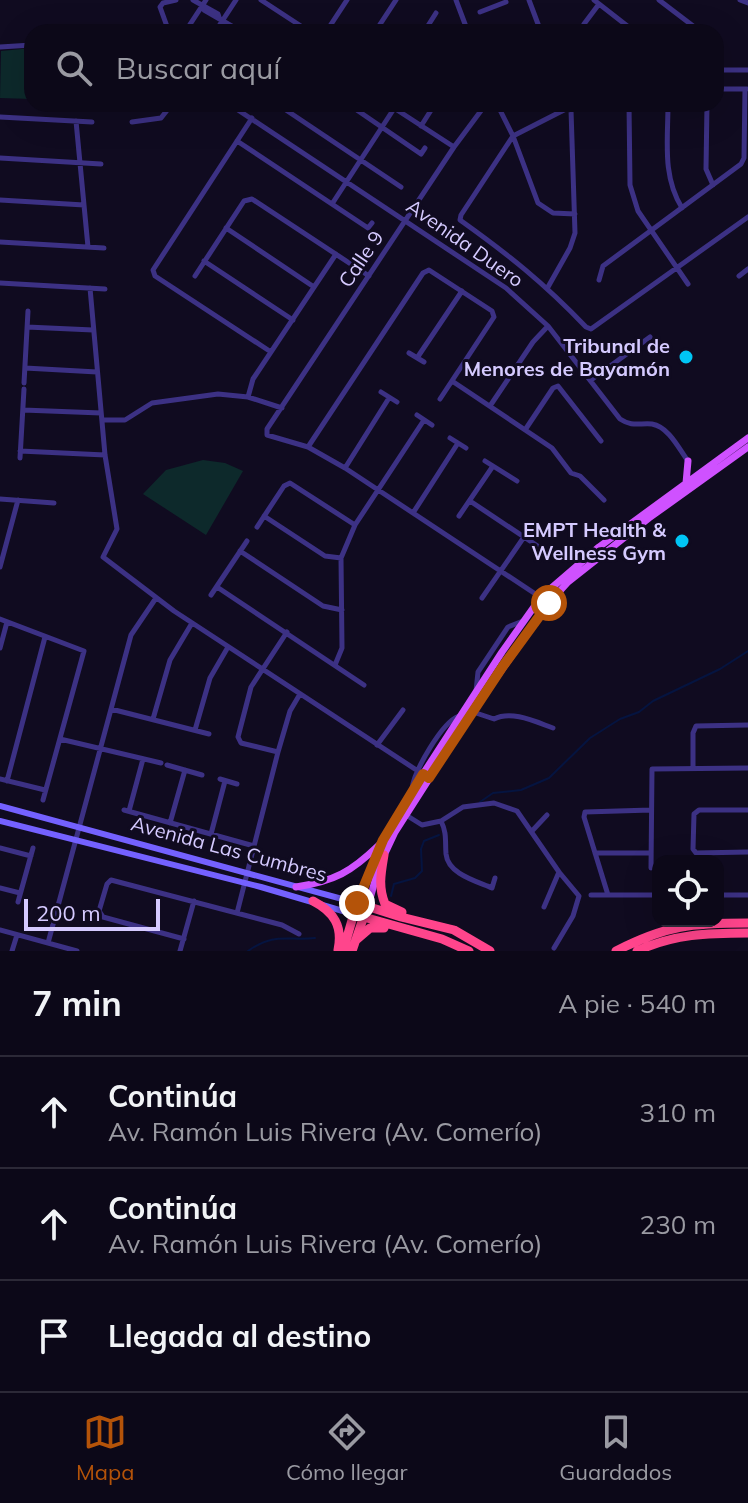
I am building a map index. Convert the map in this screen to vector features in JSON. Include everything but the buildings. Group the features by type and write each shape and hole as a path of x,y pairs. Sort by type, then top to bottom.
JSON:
{"highway":[{"path":"384,855 379,885 385,904 446,928"},
{"path":"313,901 331,914 339,925 340,951"},
{"path":"352,951 356,940 357,903"},
{"name":"Avenida Las Cumbres","path":"357,903 454,930 490,951"},
{"path":"340,951 358,916 368,906"},
{"name":"Avenida Las Cumbres","path":"358,916 469,951"},
{"path":"616,951 667,929 692,923 748,923"},
{"path":"356,940 366,930 376,927 431,937"},
{"path":"637,951 668,938 691,934 748,933"}],"main road":[{"path":"357,903 383,840 476,691 541,597 599,547 748,438"},
{"path":"368,906 384,855 423,774 472,712 549,603 568,582 638,526 748,447"},
{"path":"688,461 694,467 706,469"},
{"path":"686,483 688,461"},
{"path":"296,887 338,877 359,864 383,840"}],"street":[{"path":"166,24 160,7 163,3 176,0"},
{"path":"193,0 204,4 230,24"},
{"path":"218,24 236,0"},
{"path":"261,0 298,24"},
{"path":"331,24 347,0"},
{"path":"382,24 396,0"},
{"path":"456,0 465,24"},
{"path":"490,0 493,7"},
{"path":"529,0 538,24"},
{"path":"659,0 690,24"},
{"path":"740,0 748,3"},
{"path":"480,12 506,2"},
{"path":"584,24 597,2 625,24"},
{"path":"190,24 204,4"},
{"path":"429,24 436,13"},
{"path":"0,47 24,46"},
{"path":"724,70 748,70"},
{"path":"599,280 603,266 741,164 744,158 746,89 724,89"},
{"path":"132,122 161,118 166,112"},
{"name":"Avenida Duero","path":"242,112 506,288 548,326 620,419 630,425 650,424 661,428 688,461"},
{"path":"289,112 401,187"},
{"path":"360,112 421,154 425,148"},
{"path":"332,204 392,112"},
{"path":"404,112 454,147"},
{"path":"421,126 430,112"},
{"name":"Calle 9","path":"308,447 267,435 267,429 480,112"},
{"path":"501,112 538,203 553,213 575,214"},
{"path":"560,112 513,136 460,220 521,264 591,329 748,217"},
{"path":"548,287 575,233 571,112"},
{"path":"629,112 630,185 638,211 688,284"},
{"path":"668,112 668,175 673,193 682,208"},
{"path":"707,112 706,169 713,185"},
{"path":"0,117 92,122"},
{"path":"252,118 153,270 155,276 271,352"},
{"path":"76,121 88,247"},
{"path":"237,141 368,228 372,223"},
{"path":"0,158 101,164"},
{"path":"195,276 244,201 252,199 369,276"},
{"path":"0,200 84,205"},
{"path":"226,228 314,287"},
{"path":"0,242 104,248"},
{"path":"248,397 253,379 336,254"},
{"path":"204,261 293,320"},
{"path":"739,276 748,269"},
{"path":"440,399 494,317 492,311 429,270 423,273 308,447 345,468 549,603"},
{"path":"0,283 105,289"},
{"path":"90,288 105,455 117,529 103,557 192,623 423,774"},
{"path":"417,358 462,291"},
{"path":"28,311 20,454 105,455"},
{"path":"490,407 533,342 548,326"},
{"path":"27,327 93,330"},
{"path":"591,380 650,337"},
{"path":"409,353 424,362"},
{"path":"25,368 97,372"},
{"path":"452,381 552,448 571,473 580,476 604,500"},
{"path":"525,430 553,388 558,386 601,441"},
{"path":"381,392 397,402"},
{"path":"23,410 125,420 152,403 218,394 248,397 282,408"},
{"path":"345,468 389,398"},
{"path":"417,415 432,425"},
{"path":"335,665 342,648 341,558 355,525 424,420"},
{"path":"450,438 466,448"},
{"path":"413,513 458,443"},
{"path":"485,461 517,481"},
{"path":"459,516 493,466"},
{"path":"257,527 284,486 290,483 355,525"},
{"path":"0,499 54,503"},
{"path":"0,567 18,500"},
{"path":"470,501 557,559"},
{"path":"264,516 325,556 341,558"},
{"path":"482,598 524,537"},
{"path":"211,595 247,541"},
{"path":"240,551 323,606 342,610"},
{"path":"217,587 364,685"},
{"path":"48,943 131,635 156,598"},
{"path":"0,648 4,621 84,651 43,800"},
{"path":"153,719 170,660 192,623"},
{"path":"278,752 241,743 238,737 249,693 287,632"},
{"path":"45,637 3,780 45,790"},
{"path":"195,730 210,678 228,647"},
{"path":"237,913 278,752 290,711 300,694"},
{"path":"111,709 209,734"},
{"path":"377,745 403,710"},
{"path":"472,712 494,719 500,716 529,719 553,728"},
{"path":"693,768 693,733 696,726 748,725"},
{"path":"60,739 202,775"},
{"path":"143,759 126,810 254,846"},
{"path":"651,868 652,769 748,768"},
{"path":"170,823 185,770"},
{"path":"211,834 223,780 237,784"},
{"path":"405,814 422,825 441,821 463,807 494,803 517,811 579,896 573,916 554,948"},
{"name":"Avenida Las Cumbres","path":"0,806 357,903"},
{"path":"608,895 585,812 651,810"},
{"path":"748,810 699,810 694,814 693,821 693,849 696,853 748,852"},
{"path":"532,831 547,815"},
{"name":"Avenida Las Cumbres","path":"0,821 313,901 358,916"},
{"path":"441,821 447,833 446,858 457,872 492,888 495,878"},
{"path":"0,848 31,856"},
{"path":"18,902 33,848"},
{"path":"595,853 651,853"},
{"path":"544,907 559,872"},
{"path":"184,939 103,917 99,911 107,884 111,880 194,901 282,925 299,934"},
{"path":"0,888 20,893"},
{"path":"591,895 652,895"},
{"path":"724,895 748,895"},
{"path":"180,951 194,901"},
{"path":"0,930 77,951"},
{"path":"12,951 17,935"}],"green space":[{"path":"24,49 24,99 0,98 1,51"},
{"path":"203,460 225,463 243,471 206,535 143,494 166,470"}],"waterway":[{"path":"480,802 493,793 521,790 549,778 590,738 748,651"},
{"path":"391,896 394,884 415,878 422,871 421,849 424,841 439,835"},
{"path":"248,951 273,939 315,938"}],"place":[{"name":"Tribunal de Menores de Bayamón","path":"686,357"},
{"name":"EMPT Health & Wellness Gym","path":"682,541"}],"route":[{"path":"357,903 383,840 423,774 429,778 549,603"}]}
